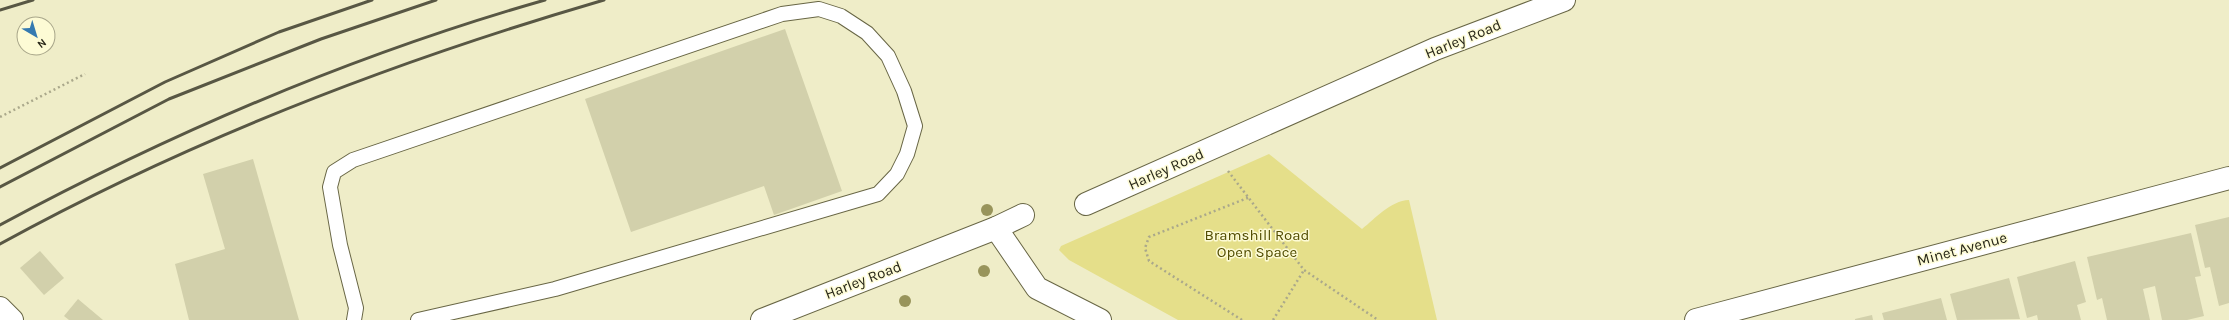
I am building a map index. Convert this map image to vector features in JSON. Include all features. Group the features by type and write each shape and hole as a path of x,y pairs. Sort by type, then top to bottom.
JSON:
{"street":[{"name":"Harley Road","path":"1086,204 1435,49 1564,0"},
{"name":"Minet Avenue","path":"1696,320 2229,178"},
{"name":"Harley Road","path":"762,320 996,228 1022,215"},
{"path":"996,228 1037,288 1100,320"},
{"path":"0,308 12,320"}],"lane":[{"path":"354,320 356,308 340,245 330,187 334,172 353,160 782,14 819,9 842,16 867,33 888,56 904,91 915,126 907,154 897,174 878,194 554,289 418,320"}],"path":[{"path":"0,118 85,74"},
{"path":"1227,170 1250,197 1304,270 1378,320"},
{"path":"1242,320 1149,261 1145,248 1149,237 1250,197"},
{"path":"1273,320 1304,270"}],"green space":[{"name":"Bramshill Road Open Space","path":"1269,154 1362,229 1389,207 1396,203 1409,200 1437,320 1178,320 1069,260 1059,250 1061,246"}],"building":[{"path":"785,29 842,191 774,215 764,186 631,232 585,99"},
{"path":"253,159 299,320 189,320 175,264 225,249 203,174"},
{"path":"2229,217 2229,303 2219,306 2210,267 2205,268 2195,225"},
{"path":"2191,233 2201,276 2195,277 2204,316 2187,320 2162,320 2155,286 2143,289 2150,320 2107,320 2102,298 2097,300 2087,257"},
{"path":"40,251 64,278 44,295 20,268"},
{"path":"2075,261 2086,302 2077,305 2081,320 2038,320 2037,315 2027,318 2017,277"},
{"path":"2009,278 2020,319 1957,320 1950,294"},
{"path":"1941,298 1947,320 1884,320 1882,313"},
{"path":"78,299 103,320 69,320 64,316"},
{"path":"1872,315 1873,320 1855,320 1855,319"}],"railway":[{"path":"0,10 33,0"},
{"path":"0,168 165,82 279,32 372,0"},
{"path":"0,187 169,99 321,39 436,0"},
{"path":"0,225 132,158 266,98 335,70 404,45 474,21 545,0"},
{"path":"0,244 72,206 146,170 295,106 371,76 448,49 604,0"}]}
